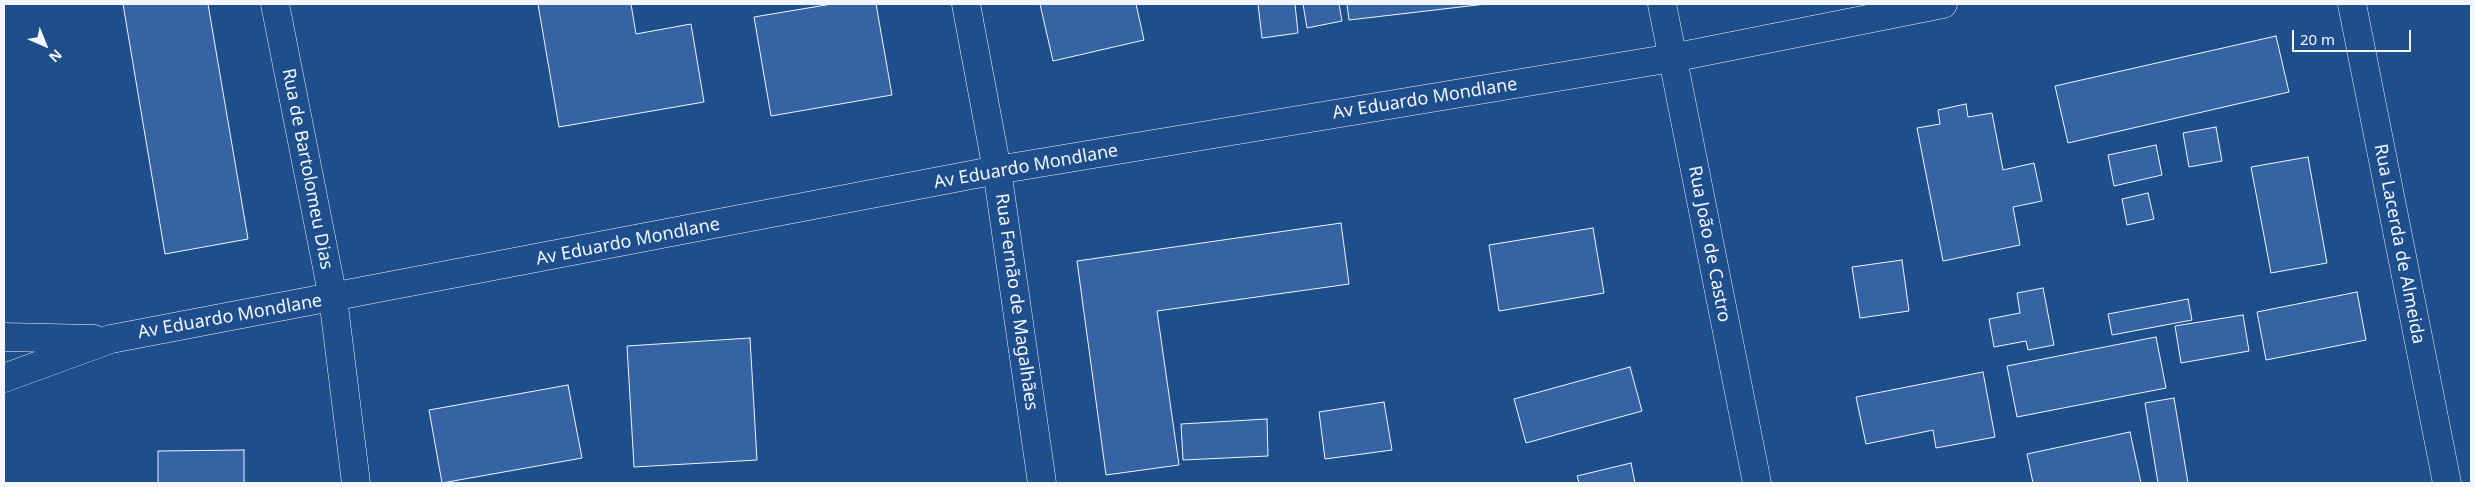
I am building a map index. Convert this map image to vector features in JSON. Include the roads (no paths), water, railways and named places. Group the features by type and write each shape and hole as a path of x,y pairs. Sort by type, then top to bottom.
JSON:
{"street":[{"name":"Rua de Bartolomeu Dias","path":"275,4 333,298 356,483"},
{"name":"Rua Fernão de Magalhães","path":"966,4 997,170 1042,483"},
{"name":"Rua João de Castro","path":"1662,4 1757,483"},
{"name":"Av Eduardo Mondlane","path":"111,339 997,170 1672,58 1943,4"},
{"name":"Rua Lacerda de Almeida","path":"2352,4 2446,483"},
{"path":"4,337 111,339"},
{"path":"4,378 111,339"}]}
